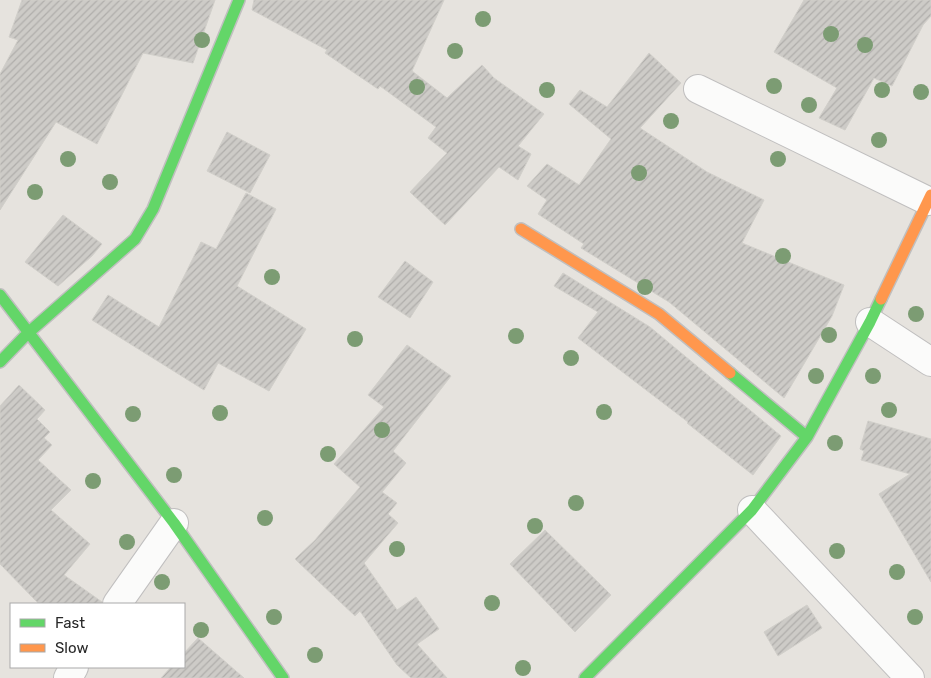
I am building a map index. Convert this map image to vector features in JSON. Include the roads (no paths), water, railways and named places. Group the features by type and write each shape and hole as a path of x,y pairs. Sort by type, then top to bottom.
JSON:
{"street":[{"path":"0,362 28,333 135,239 153,209 239,0"},
{"path":"585,678 752,510 807,438 870,322 929,198 698,89"},
{"path":"521,229 659,314 807,438"},
{"path":"0,295 174,523 283,678"},
{"path":"870,322 931,362"},
{"path":"752,510 910,678"},
{"path":"118,603 174,523"}]}
